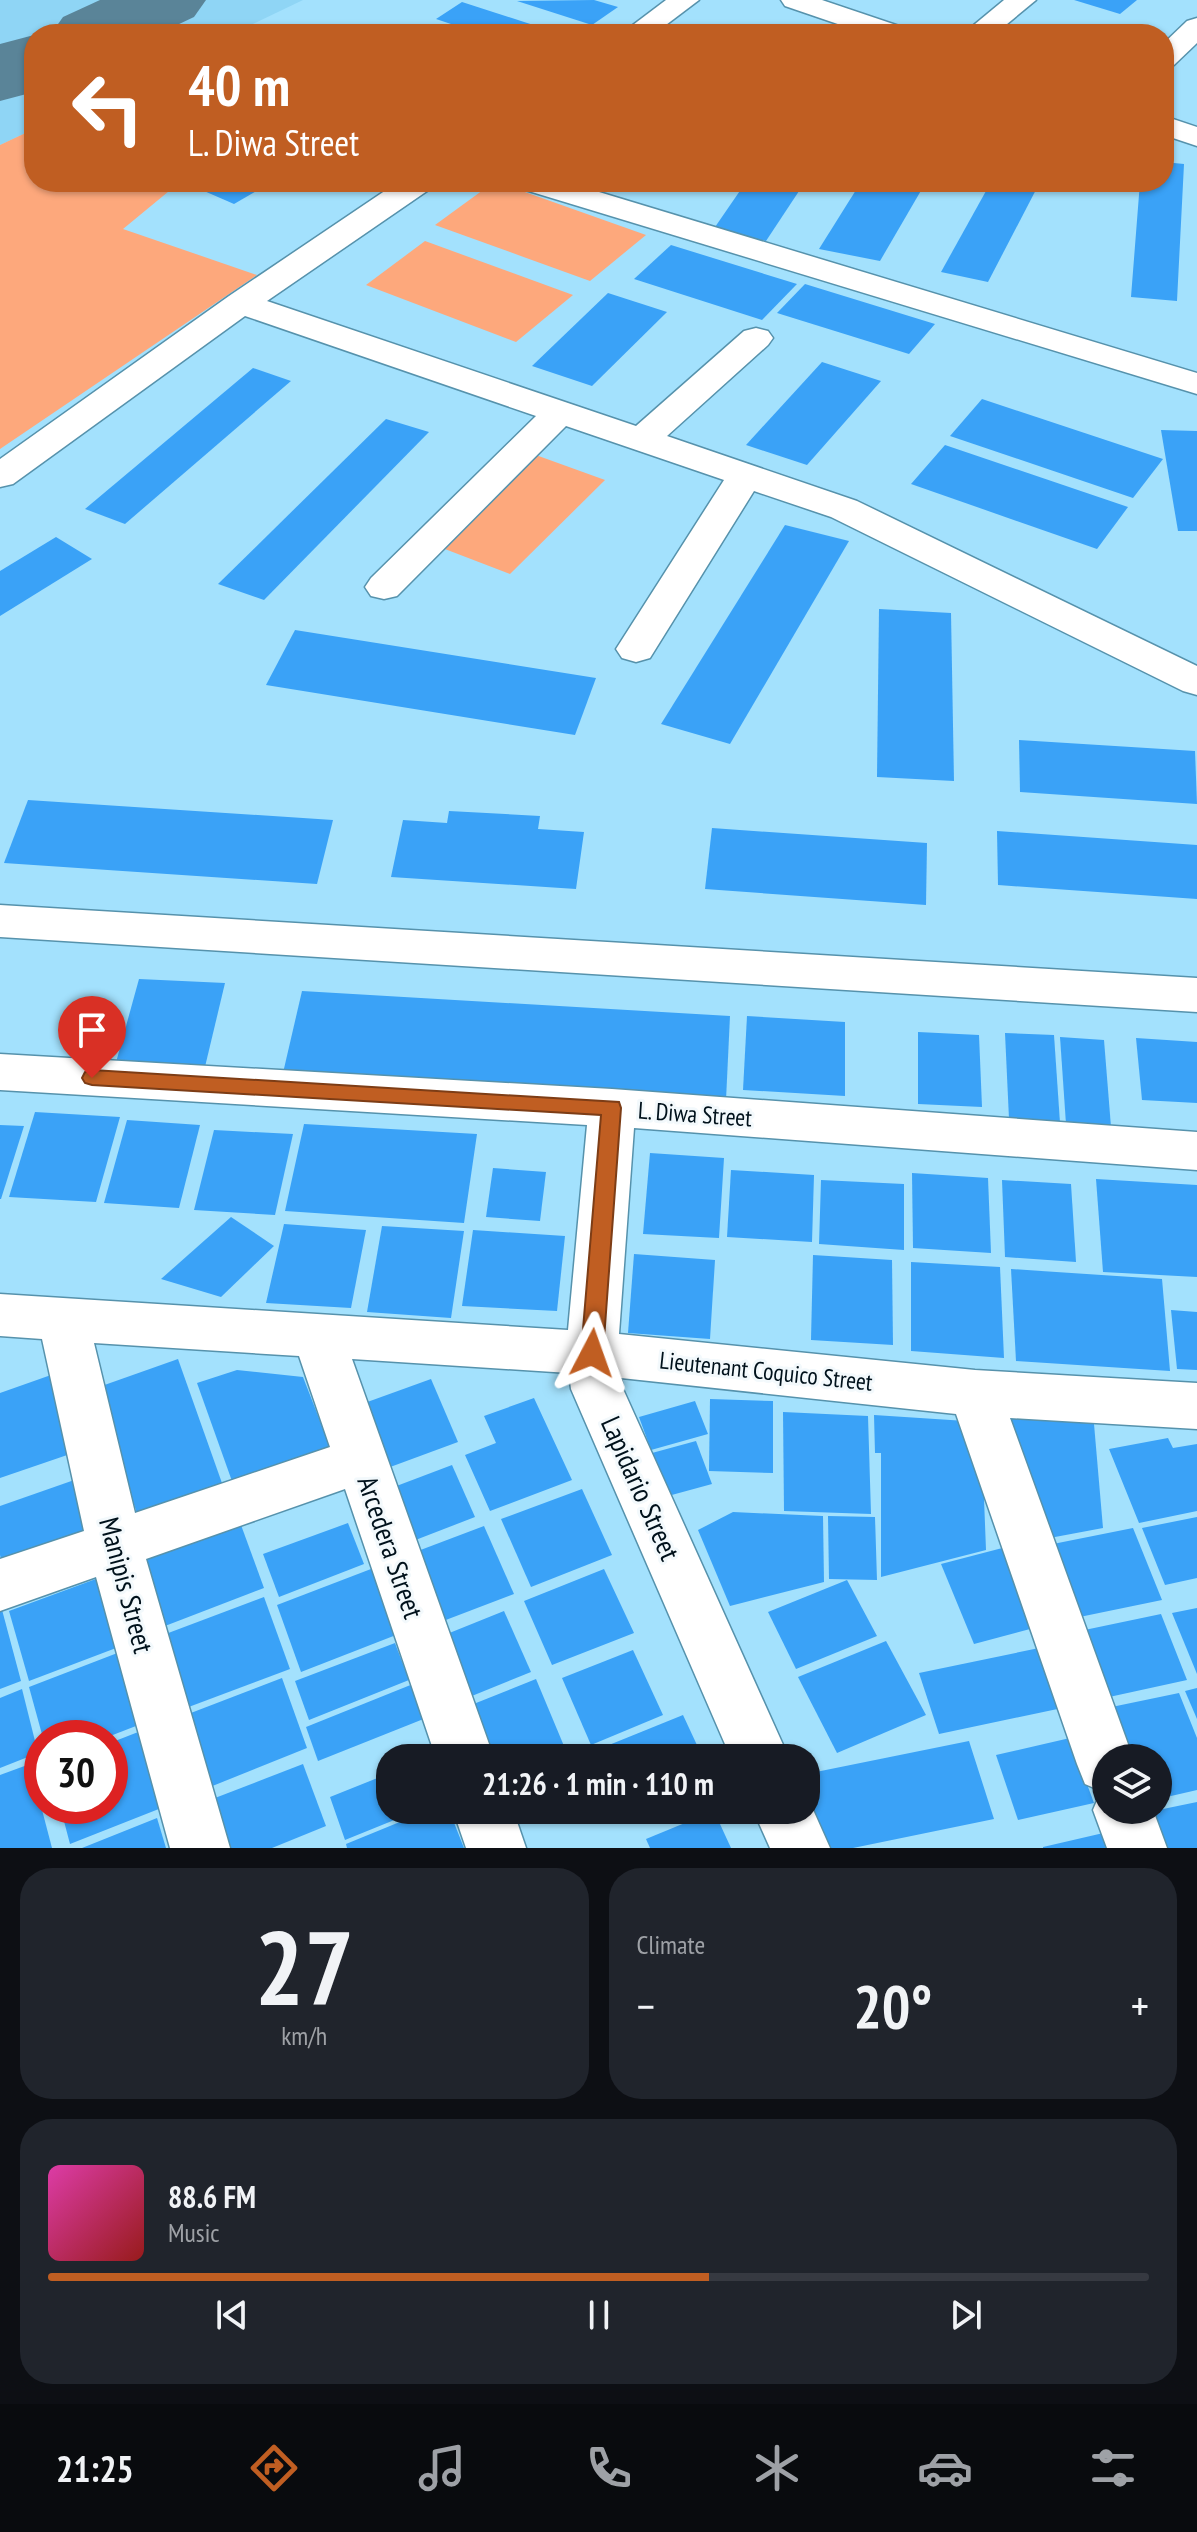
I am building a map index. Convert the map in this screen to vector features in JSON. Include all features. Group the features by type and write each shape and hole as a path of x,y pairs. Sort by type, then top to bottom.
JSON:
{"street":[{"path":"650,24 685,0"},
{"path":"990,24 1022,0"},
{"path":"816,3 870,24"},
{"path":"1174,49 1197,27"},
{"path":"1174,129 1197,137"},
{"path":"0,476 241,303 404,192"},
{"path":"566,192 1197,384"},
{"path":"241,303 844,509 1197,682"},
{"path":"642,440 756,338"},
{"path":"384,587 560,412"},
{"path":"636,649 746,475"},
{"path":"0,921 1197,995"},
{"name":"L. Diwa Street","path":"0,1072 612,1108 1197,1151"},
{"name":"Lapidario Street","path":"612,1108 592,1353 597,1389 754,1744"},
{"name":"Lieutenant Coquico Street","path":"0,1315 592,1353 975,1393 1197,1406"},
{"name":"Manipis Street","path":"63,1319 115,1545 200,1848"},
{"name":"Arcedera Street","path":"318,1336 460,1744"},
{"path":"975,1393 1099,1744"},
{"path":"0,1585 361,1460"},
{"path":"488,1824 496,1848"},
{"path":"789,1824 800,1848"},
{"path":"1128,1824 1137,1848"}],"shaded area":[{"path":"0,0 303,0 253,24 24,24 24,134 0,145"},
{"path":"24,134 24,192 168,192 123,229 257,275 0,449 0,145"},
{"path":"480,192 525,192 646,235 590,281 435,225"},
{"path":"425,241 573,295 516,342 366,285"},
{"path":"533,454 605,480 510,574 437,546"}],"building":[{"path":"594,0 618,7 589,24 517,1"},
{"path":"1074,0 1137,0 1120,14"},
{"path":"462,2 530,24 451,24 436,19"},
{"path":"1174,163 1184,164 1177,301 1131,297 1139,192 1174,192"},
{"path":"206,192 255,192 234,204"},
{"path":"739,192 798,192 766,241 713,230"},
{"path":"855,192 920,192 880,261 819,249"},
{"path":"985,192 1035,192 988,282 941,272"},
{"path":"671,245 797,284 762,320 634,279"},
{"path":"805,284 935,324 909,354 777,313"},
{"path":"608,293 667,312 592,386 532,366"},
{"path":"822,362 881,381 807,465 746,445"},
{"path":"253,368 291,381 125,524 85,509"},
{"path":"982,399 1163,459 1133,498 950,436"},
{"path":"386,419 429,432 264,600 218,584"},
{"path":"1161,430 1197,431 1197,531 1178,531"},
{"path":"945,445 1128,507 1097,549 911,484"},
{"path":"785,525 849,541 730,744 661,724"},
{"path":"56,537 92,559 0,616 0,571"},
{"path":"879,609 951,613 954,781 877,777"},
{"path":"295,630 596,678 575,735 266,685"},
{"path":"1019,740 1195,751 1197,804 1020,792"},
{"path":"28,800 333,820 317,884 4,863"},
{"path":"449,811 540,816 538,829 584,832 576,889 391,877 403,820 447,823"},
{"path":"712,828 927,843 926,905 705,889"},
{"path":"997,831 1197,845 1197,899 998,885"},
{"path":"139,979 225,983 204,1071 115,1066"},
{"path":"302,991 730,1016 726,1100 283,1073"},
{"path":"747,1016 845,1022 845,1096 743,1090"},
{"path":"918,1032 979,1035 982,1107 918,1104"},
{"path":"1005,1033 1054,1035 1060,1123 1009,1119"},
{"path":"1060,1037 1104,1040 1111,1127 1066,1124"},
{"path":"1136,1038 1197,1042 1197,1103 1142,1100"},
{"path":"35,1112 120,1117 96,1202 9,1197"},
{"path":"127,1120 200,1125 179,1208 104,1203"},
{"path":"304,1124 477,1134 464,1223 285,1211"},
{"path":"0,1125 24,1126 1,1199 0,1199"},
{"path":"214,1130 293,1134 275,1215 194,1210"},
{"path":"650,1153 724,1158 719,1238 643,1234"},
{"path":"493,1168 546,1172 540,1221 486,1217"},
{"path":"731,1170 814,1175 812,1242 727,1237"},
{"path":"912,1173 988,1178 991,1253 913,1248"},
{"path":"1096,1179 1197,1185 1197,1277 1103,1272"},
{"path":"821,1180 904,1184 904,1250 819,1244"},
{"path":"1002,1180 1071,1184 1076,1262 1005,1257"},
{"path":"231,1217 274,1246 221,1297 161,1279"},
{"path":"284,1224 366,1230 351,1308 266,1303"},
{"path":"382,1226 464,1231 451,1318 367,1312"},
{"path":"473,1230 565,1236 557,1311 462,1306"},
{"path":"634,1254 715,1260 710,1339 628,1333"},
{"path":"813,1255 892,1260 893,1345 811,1340"},
{"path":"911,1262 1000,1267 1004,1358 911,1351"},
{"path":"1011,1269 1162,1279 1170,1371 1016,1361"},
{"path":"1171,1310 1197,1312 1197,1370 1177,1369"},
{"path":"178,1359 228,1500 143,1532 96,1388"},
{"path":"237,1370 303,1377 336,1462 238,1498 197,1383"},
{"path":"51,1375 76,1452 0,1478 0,1393"},
{"path":"431,1379 458,1442 374,1473 348,1409"},
{"path":"534,1398 572,1480 490,1511 465,1455 496,1443 484,1416"},
{"path":"710,1399 773,1401 773,1473 709,1471"},
{"path":"695,1401 708,1434 651,1450 639,1417"},
{"path":"783,1412 868,1416 871,1514 784,1511"},
{"path":"874,1415 981,1422 986,1550 881,1577 881,1453 875,1453"},
{"path":"1004,1415 1094,1424 1103,1528 1039,1540"},
{"path":"1168,1438 1173,1448 1197,1444 1197,1511 1139,1523 1109,1449"},
{"path":"696,1441 712,1484 668,1496 652,1453"},
{"path":"452,1465 475,1517 400,1546 378,1493"},
{"path":"80,1478 100,1545 6,1578 0,1555 0,1506"},
{"path":"582,1489 612,1555 531,1587 501,1519"},
{"path":"733,1512 823,1516 824,1582 730,1606 698,1530"},
{"path":"828,1516 875,1517 877,1580 829,1579"},
{"path":"1197,1517 1197,1578 1165,1585 1142,1528"},
{"path":"348,1523 364,1564 279,1597 263,1554"},
{"path":"241,1525 264,1588 165,1626 143,1561"},
{"path":"484,1526 514,1594 430,1626 402,1557"},
{"path":"1133,1528 1162,1600 1065,1620 1038,1547"},
{"path":"1010,1546 1045,1625 974,1644 941,1564"},
{"path":"371,1569 396,1635 301,1672 277,1605"},
{"path":"604,1569 634,1633 552,1665 524,1601"},
{"path":"104,1576 124,1645 29,1681 9,1611"},
{"path":"847,1580 877,1636 796,1669 768,1612"},
{"path":"264,1597 290,1669 186,1708 163,1635"},
{"path":"0,1607 21,1681 0,1689"},
{"path":"1197,1608 1197,1674 1172,1613"},
{"path":"504,1611 531,1672 462,1700 437,1638"},
{"path":"1161,1614 1187,1680 1100,1699 1075,1632"},
{"path":"886,1641 926,1715 837,1753 798,1677"},
{"path":"395,1643 409,1680 309,1720 295,1681"},
{"path":"133,1647 154,1719 128,1729 128,1720 38,1720 29,1687"},
{"path":"1044,1647 1067,1707 939,1734 919,1673"},
{"path":"633,1650 663,1715 591,1744 562,1678"},
{"path":"282,1678 307,1748 205,1789 183,1716"},
{"path":"536,1679 563,1744 476,1744 461,1709"},
{"path":"413,1684 426,1718 318,1761 306,1727"},
{"path":"1197,1688 1197,1719 1185,1691"},
{"path":"22,1689 30,1720 24,1720 24,1759 0,1768 0,1698"},
{"path":"1179,1693 1197,1738 1197,1790 1172,1796 1172,1744 1116,1744 1102,1709"},
{"path":"683,1715 696,1744 611,1744"},
{"path":"151,1727 174,1803 128,1821 128,1736"},
{"path":"1070,1738 1092,1803 1018,1820 996,1755"},
{"path":"969,1741 994,1819 853,1848 806,1848 800,1824 820,1824 820,1771"},
{"path":"303,1764 326,1826 272,1848 216,1848 202,1803"},
{"path":"24,1766 24,1824 46,1824 52,1848 0,1848 0,1775"},
{"path":"376,1779 376,1824 384,1824 345,1840 330,1797"},
{"path":"1197,1802 1197,1848 1146,1848 1137,1824 1172,1824 1172,1807"},
{"path":"157,1818 166,1848 82,1848"},
{"path":"65,1824 121,1824 70,1844"},
{"path":"395,1824 455,1824 464,1848 347,1848 346,1844"},
{"path":"682,1824 720,1824 731,1848 650,1848 646,1839"},
{"path":"1112,1831 1118,1848 1043,1848 1043,1847"}],"taxiway":[{"path":"114,24 166,0"},
{"path":"0,76 24,65"}],"route":[{"path":"92,1078 612,1108 592,1353"}]}
